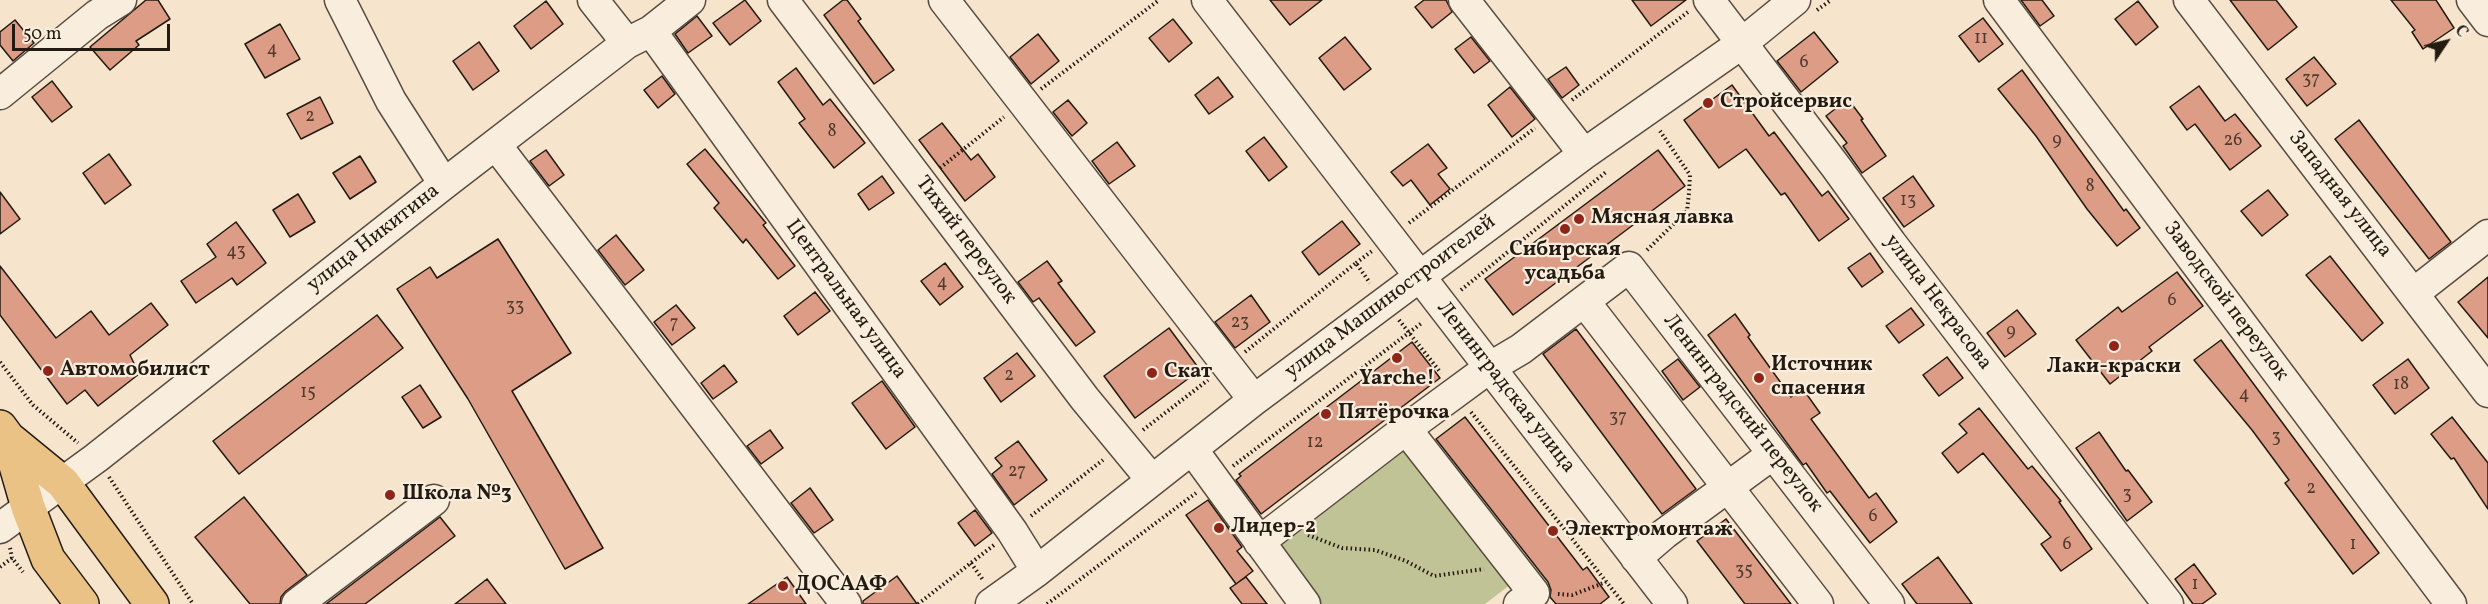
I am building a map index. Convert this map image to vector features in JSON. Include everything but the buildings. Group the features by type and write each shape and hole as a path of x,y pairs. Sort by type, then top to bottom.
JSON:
{"main road":[{"path":"4,432 63,483 152,604"},
{"path":"4,432 11,519 48,559 82,604"}],"street":[{"path":"340,0 391,101 444,184"},
{"name":"Центральная улица","path":"593,0 639,37 1012,531 1037,571"},
{"name":"улица Никитина","path":"11,519 63,483 444,184 690,0"},
{"name":"Тихий переулок","path":"783,0 1071,380 1152,479"},
{"path":"944,0 1254,400"},
{"name":"Ленинградская улица","path":"1207,0 1419,279 1672,604"},
{"path":"1464,0 1552,115 1596,163"},
{"name":"Заводской переулок","path":"1999,0 2451,604"},
{"name":"Западная улица","path":"2189,0 2488,392"},
{"path":"2472,0 2488,21"},
{"name":"улица Некрасова","path":"1702,4 1741,44 2168,604"},
{"path":"0,94 100,5"},
{"name":"улица Машиностроителей","path":"991,604 1037,571 1152,479 1384,302 1596,163 1741,44 1805,7"},
{"path":"496,146 846,604"},
{"path":"2414,293 2488,235"},
{"path":"1270,534 1406,429 1457,394 1489,368 1521,349 1629,267"},
{"name":"Ленинградский переулок","path":"1629,267 1889,604"},
{"path":"1584,301 1818,604"},
{"path":"1406,429 1526,598"},
{"path":"1192,449 1214,480 1270,534 1305,604"},
{"path":"1636,558 1727,486 1773,454"},
{"path":"297,604 434,500"}],"path":[{"path":"1805,7 1831,0"},
{"path":"918,604 1228,365 1356,263 1702,4"},
{"path":"1651,137 1669,123"},
{"path":"1629,267 1686,211 1690,175 1659,130"},
{"path":"1047,604 1410,333 1509,249 1596,163"},
{"path":"1356,263 1384,302 1624,604"},
{"path":"1270,534 1342,548 1375,550 1406,561 1434,576 1484,569 1494,572"},
{"path":"0,567 12,558"},
{"path":"1526,598 1572,595 1606,582"}],"green space":[{"path":"1406,440 1515,581 1485,604 1319,604 1273,543"}],"place":[{"name":"Стройсервис","path":"1708,103"},
{"name":"Мясная лавка","path":"1579,219"},
{"name":"Сибирская усадьба","path":"1565,229"},
{"name":"Лаки-краски","path":"2114,346"},
{"name":"Yarche!","path":"1397,358"},
{"name":"Автомобилист","path":"48,371"},
{"name":"Скат","path":"1152,373"},
{"name":"Источник спасения","path":"1759,378"},
{"name":"Пятёрочка","path":"1326,414"},
{"name":"Школа №3","path":"390,495"},
{"name":"Лидер-2","path":"1219,528"},
{"name":"Электромонтаж","path":"1553,531"},
{"name":"ДОСААФ","path":"783,586"}]}
